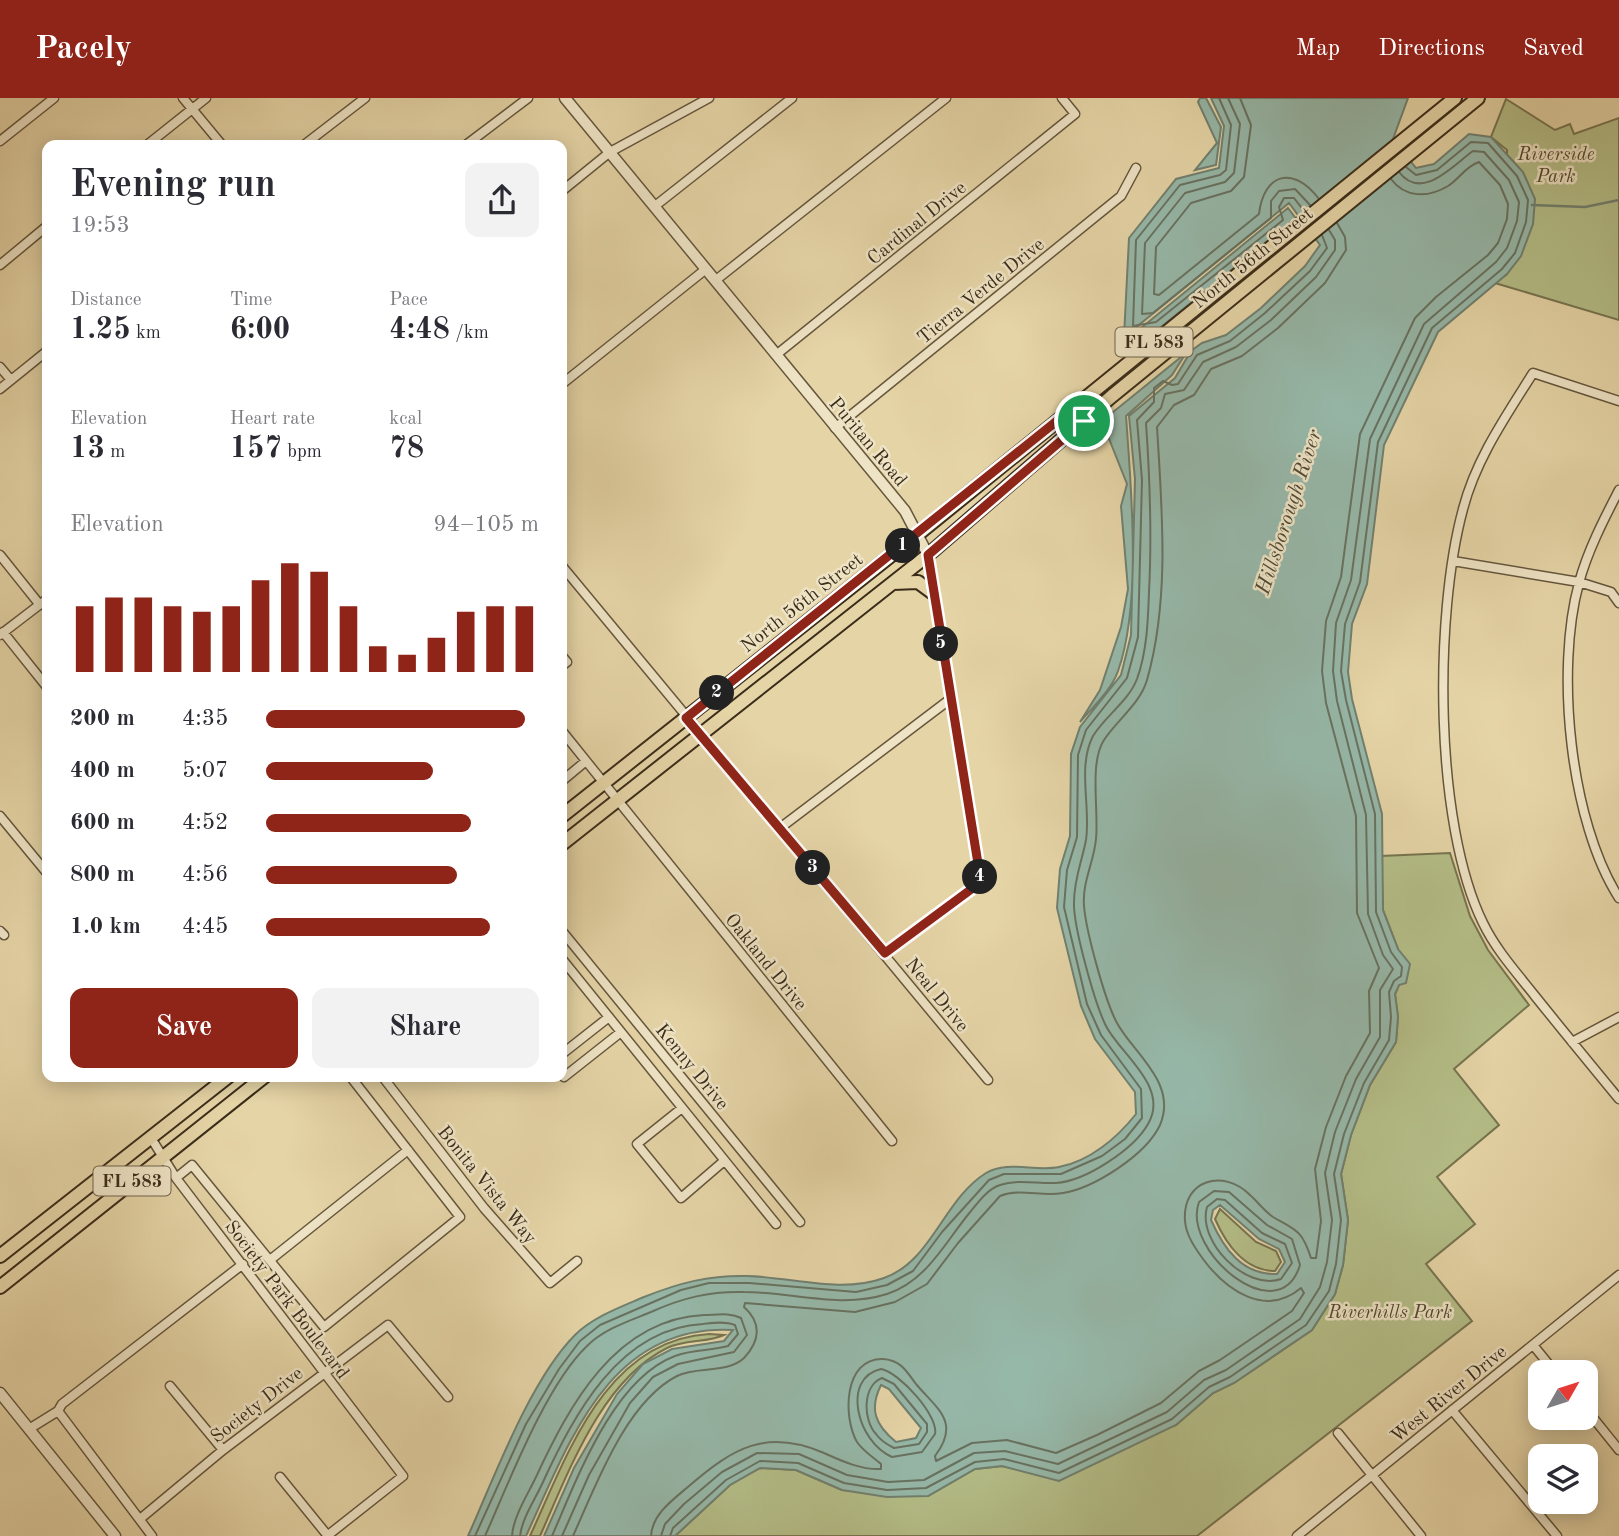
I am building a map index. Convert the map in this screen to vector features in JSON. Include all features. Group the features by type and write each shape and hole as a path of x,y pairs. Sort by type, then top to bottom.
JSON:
{"main road":[{"name":"North 56th Street","path":"567,812 918,534 1455,98"},
{"name":"North 56th Street","path":"567,840 928,555 1309,233 1409,156 1478,98"},
{"path":"1073,408 1084,421"},
{"path":"892,583 918,582 933,593"},
{"path":"785,639 800,657"},
{"name":"FL 583","path":"0,1256 221,1082"},
{"name":"FL 583","path":"0,1287 257,1082"}],"street":[{"path":"0,141 54,98"},
{"path":"184,98 218,140"},
{"path":"153,140 206,98"},
{"path":"310,140 365,98"},
{"path":"472,140 527,98"},
{"name":"Puritan Road","path":"565,98 905,511 928,555 949,700 981,882 885,953"},
{"path":"567,187 610,152 709,98"},
{"path":"655,206 792,98"},
{"path":"716,281 946,98"},
{"name":"Cardinal Drive","path":"776,355 1075,114 1062,98"},
{"name":"Tierra Verde Drive","path":"835,428 1121,196 1136,168"},
{"path":"0,265 42,230"},
{"path":"567,380 706,269"},
{"path":"0,389 42,355"},
{"path":"0,367 11,380"},
{"path":"1619,401 1533,373 1478,465 1462,510 1453,561 1446,625 1445,740 1454,833 1466,882 1483,923 1503,955 1619,1100"},
{"path":"1619,491 1579,582 1567,643 1568,717 1583,811 1619,898"},
{"path":"0,555 40,605 2,634 42,681"},
{"path":"1453,561 1579,582 1611,592 1619,603"},
{"name":"Neal Drive","path":"567,572 988,1080"},
{"path":"780,828 949,700"},
{"name":"Oakland Drive","path":"567,737 892,1141"},
{"path":"567,777 586,761"},
{"path":"0,816 42,867"},
{"name":"Kenny Drive","path":"567,937 800,1222"},
{"path":"567,964 776,1224"},
{"path":"567,1050 609,1017"},
{"path":"1572,1042 1619,1017"},
{"path":"567,1075 621,1032"},
{"path":"176,1178 192,1164 324,1327 460,1217 355,1082"},
{"name":"Bonita Vista Way","path":"387,1082 484,1208 550,1283 577,1261"},
{"path":"682,1108 637,1144 681,1198 724,1161"},
{"name":"Society Park Boulevard","path":"151,1138 176,1178 404,1476 327,1536"},
{"path":"270,1260 408,1150"},
{"path":"29,1429 58,1411 62,1404 243,1264"},
{"name":"West River Drive","path":"1297,1536 1619,1275"},
{"name":"Society Drive","path":"140,1519 323,1371 388,1325 448,1397"},
{"path":"1533,1345 1545,1360"},
{"path":"170,1386 223,1450"},
{"path":"0,1393 115,1536"},
{"path":"1452,1410 1557,1536"},
{"path":"58,1411 152,1536"},
{"path":"1598,1424 1619,1450"},
{"path":"1338,1433 1421,1536"},
{"path":"280,1477 327,1536"}],"green space":[{"name":"Riverside Park","path":"1506,99 1555,130 1570,124 1574,134 1619,118 1619,320 1495,283 1507,274 1507,150 1491,137"},
{"name":"Riverhills Park","path":"1450,853 1470,916 1488,950 1529,1005 1454,1069 1499,1125 1437,1177 1475,1224 1426,1264 1472,1321 1197,1536 675,1536 730,1485 760,1468 796,1470 842,1490 928,1496 975,1469 1002,1466 1028,1472 1176,1425 1213,1393 1234,1383 1312,1330 1335,1294 1343,1265 1348,1220 1341,1174 1351,1135 1370,1085 1396,1042 1398,949 1383,910 1381,856"},
{"path":"1220,1209 1256,1242 1276,1251 1281,1262 1275,1271 1255,1266 1238,1254 1215,1219"},
{"path":"709,1334 724,1335 667,1348 644,1363 623,1382 590,1430 540,1536 530,1536 575,1439 594,1407 616,1379 642,1357 673,1341"}],"water":[{"path":"1200,98 1206,98 1221,127 1216,165 1195,170 1217,143 1198,102"},
{"name":"Hillsborough River","path":"1211,98 1408,98 1393,139 1416,168 1434,164 1469,134 1491,137 1523,172 1535,199 1533,224 1521,256 1507,274 1438,332 1384,445 1367,584 1352,624 1348,672 1352,699 1382,814 1383,910 1398,949 1410,964 1406,983 1399,985 1395,994 1398,1017 1396,1042 1370,1085 1351,1135 1341,1174 1348,1220 1343,1265 1335,1294 1312,1330 1234,1383 1213,1393 1176,1425 1059,1481 1002,1466 975,1469 928,1496 887,1497 842,1490 796,1470 760,1468 730,1485 675,1536 544,1536 574,1468 617,1394 643,1364 672,1349 724,1341 733,1330 690,1333 654,1346 624,1368 599,1396 559,1464 526,1536 468,1536 528,1403 559,1354 575,1335 590,1323 657,1292 707,1279 747,1276 850,1285 884,1278 900,1270 914,1258 959,1198 986,1173 1003,1167 1059,1167 1081,1160 1120,1132 1136,1114 1135,1092 1095,1039 1081,1006 1057,908 1060,869 1070,836 1071,754 1080,727 1121,675 1131,635 1135,479 1129,416 1175,378 1191,351 1202,343 1226,335 1261,308 1305,266 1320,245 1289,203 1124,337 1129,238 1176,179 1219,168 1224,126","holes":["1220,1205 1259,1239 1279,1249 1285,1262 1277,1274 1254,1270 1244,1265 1228,1250 1211,1220 1213,1210","881,1385 889,1389 921,1428 916,1438 896,1442 879,1423 875,1402"]},
{"path":"1288,208 1297,220 1156,331 1130,337"},
{"path":"1186,353 1172,375 1126,416 1133,545 1130,613 1115,678 1102,698 1080,722 1100,690 1121,627 1128,589 1121,506 1127,484 1102,421"}],"waterway":[{"path":"1532,205 1585,207 1619,200"}],"route":[{"path":"1073,408 1084,421 928,555 949,700 981,882 885,953 686,718 1073,408"}]}
